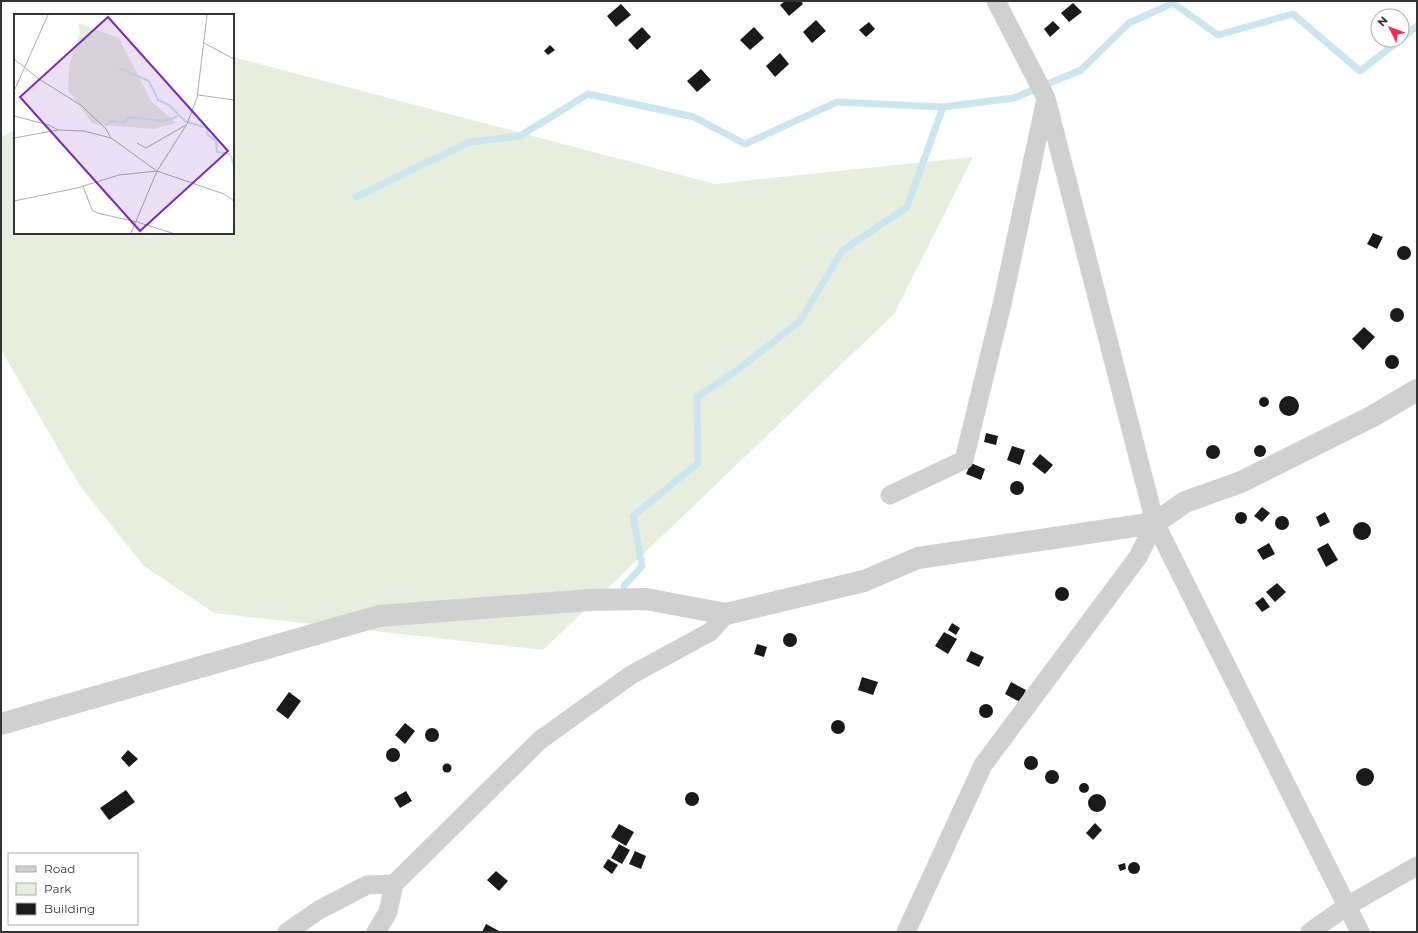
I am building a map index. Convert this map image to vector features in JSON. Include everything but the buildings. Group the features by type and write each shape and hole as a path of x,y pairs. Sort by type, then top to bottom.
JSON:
{"street":[{"path":"996,1 1046,98 1155,523 1360,932"},
{"path":"890,495 964,460 1003,300 1046,98"},
{"path":"1,724 379,616 590,600 646,599 726,614 864,581 918,558 1155,523 1185,502 1241,482 1373,416 1417,390"},
{"path":"906,932 983,765 1138,557 1155,523"},
{"path":"376,932 388,912 394,884 540,740 631,675 710,632 726,614"},
{"path":"1310,932 1347,906 1417,866"},
{"path":"287,932 320,910 366,885 394,884"}],"green space":[{"path":"234,57 715,184 973,157 894,314 543,650 214,613 144,566 80,486 1,350 1,137 14,130 14,234 234,234"}],"waterway":[{"path":"356,197 469,142 520,136 588,94 694,117 745,144 837,102 943,107 1014,98 1081,70 1129,23 1173,3 1218,35 1293,14 1360,71 1390,48"},
{"path":"1410,32 1417,26"},
{"path":"624,586 642,566 633,516 698,463 697,397 736,371 800,321 842,251 907,207 943,107"}]}
